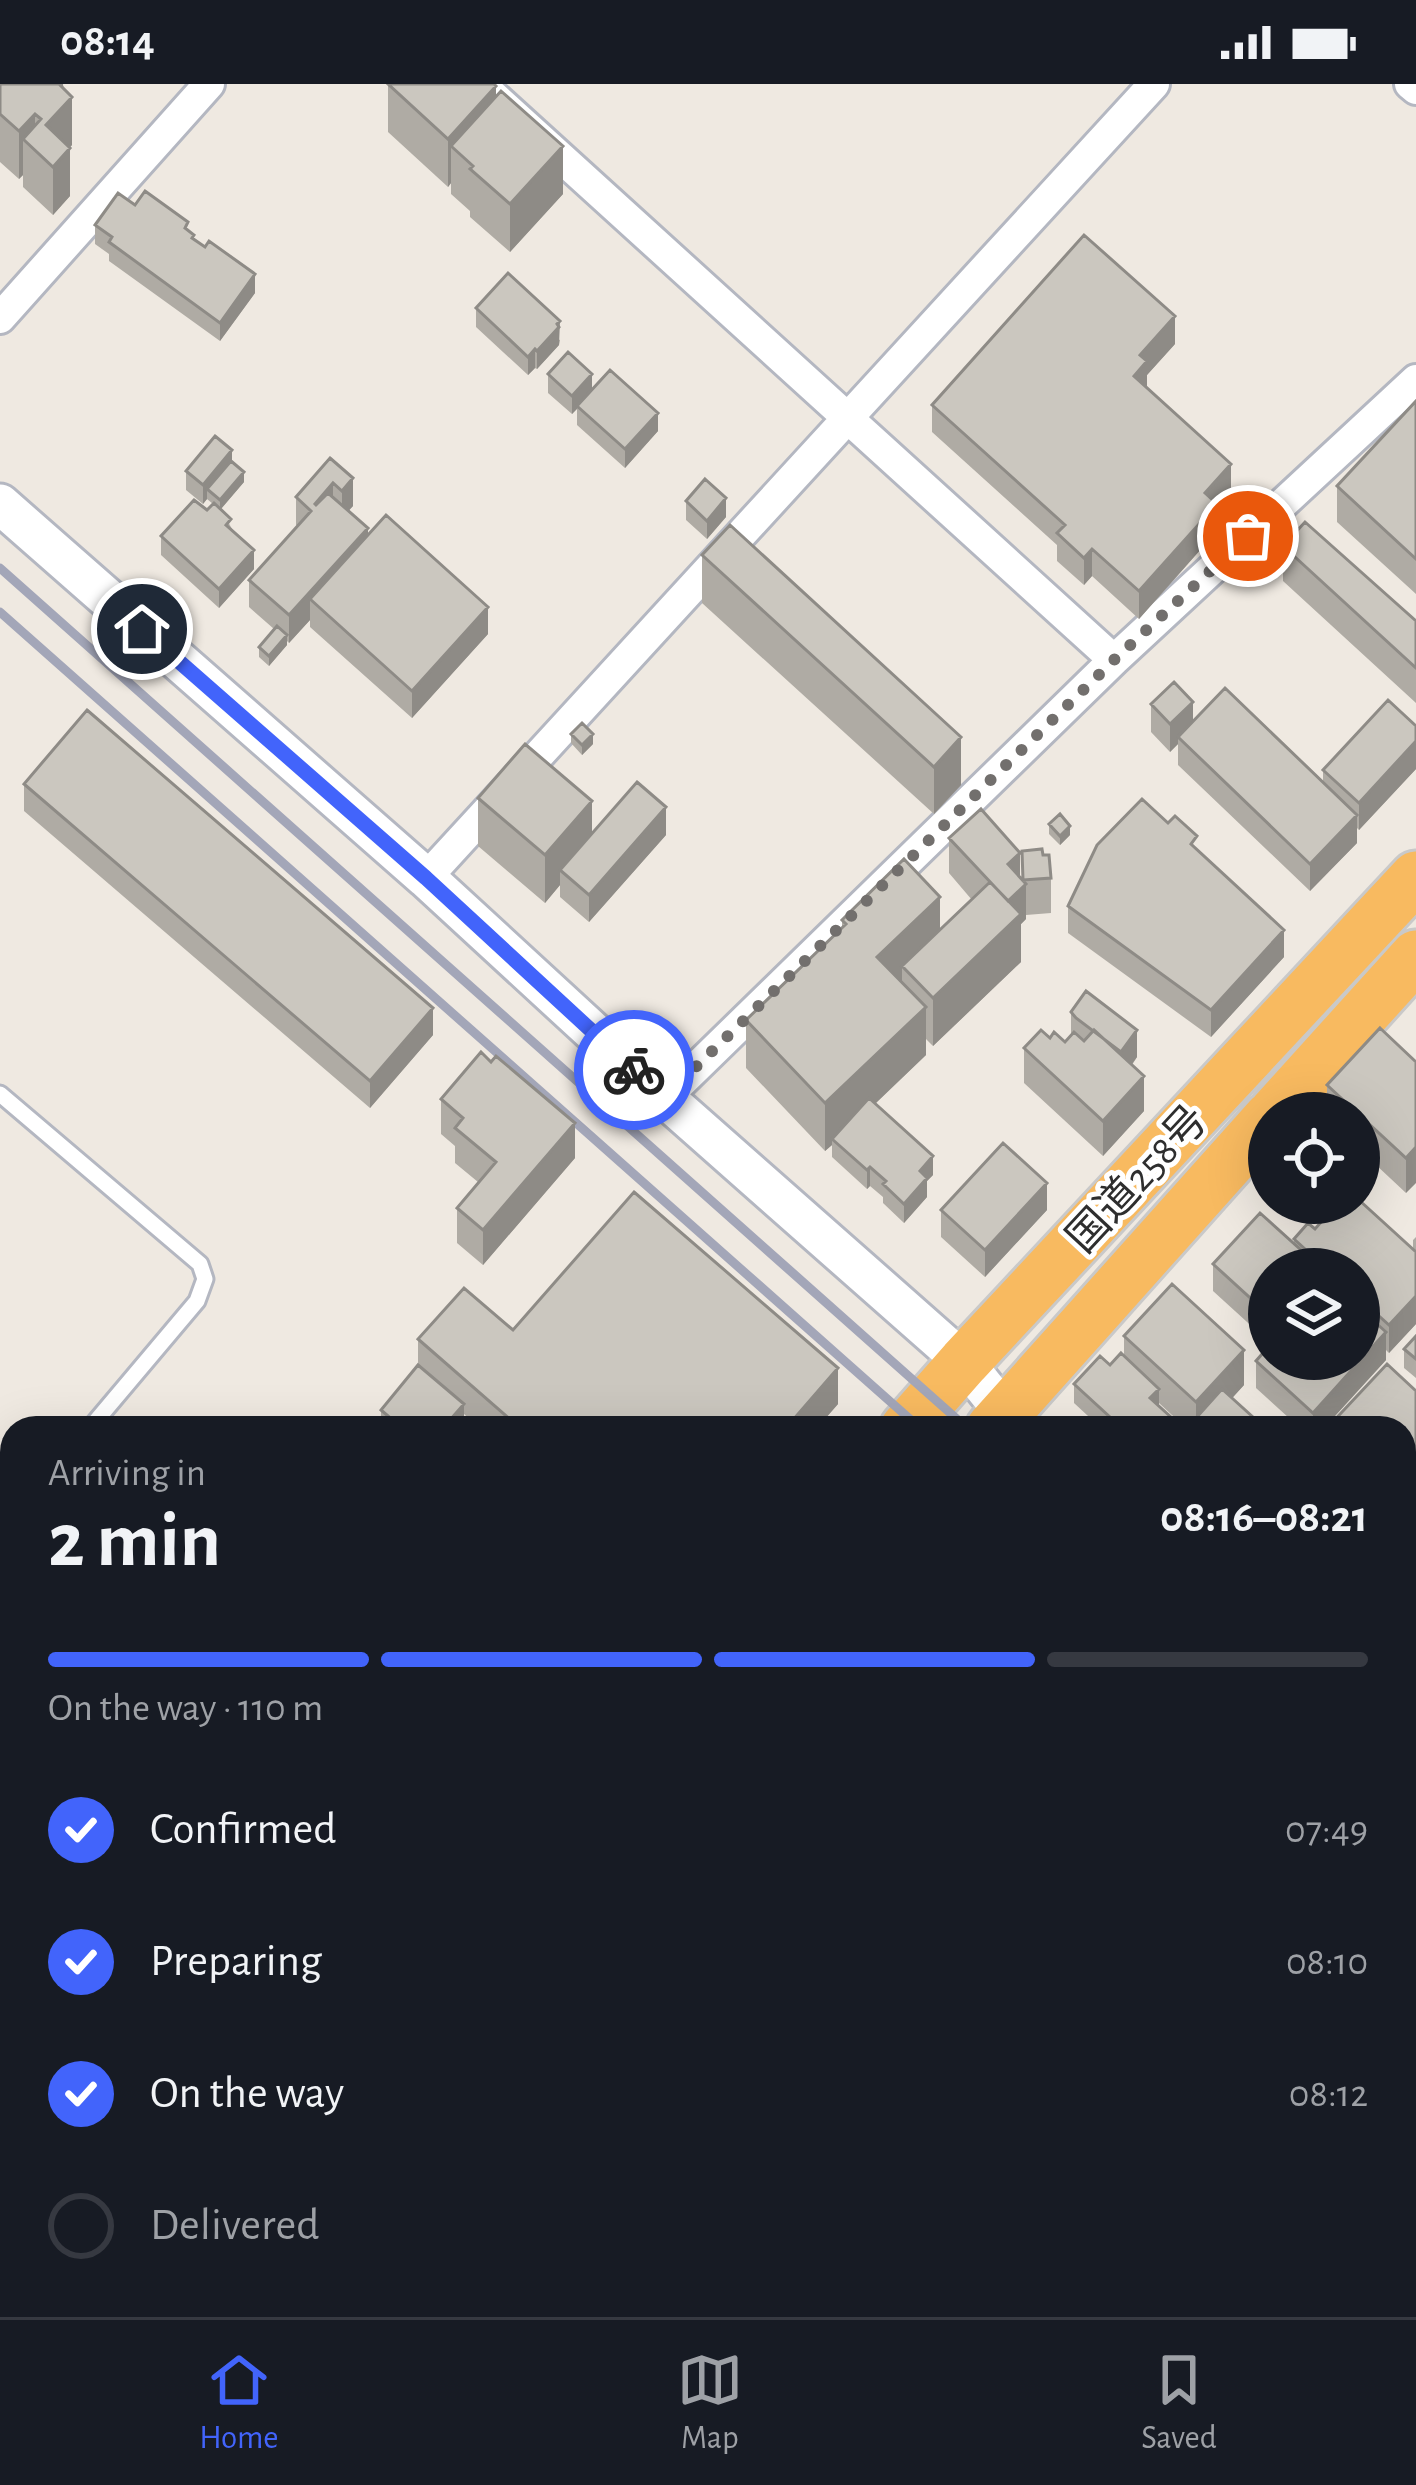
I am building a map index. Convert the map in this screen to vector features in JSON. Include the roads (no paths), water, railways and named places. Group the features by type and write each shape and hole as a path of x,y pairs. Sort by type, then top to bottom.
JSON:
{"highway":[{"name":"国道258号","path":"917,1416 1416,877"},
{"name":"国道258号","path":"1299,1092 1371,1029 1416,956"},
{"name":"国道258号","path":"1012,1416 1248,1143"}],"street":[{"path":"0,318 209,84"},
{"path":"480,84 1114,660"},
{"path":"426,878 1154,84"},
{"path":"664,1098 1114,660 1416,380"},
{"path":"0,504 426,878 664,1098 964,1362 1001,1416"}],"lane":[{"path":"0,1094 200,1264 205,1279 197,1301 100,1416"}],"railway":[{"path":"0,568 954,1416"},
{"path":"0,612 906,1416"}]}
